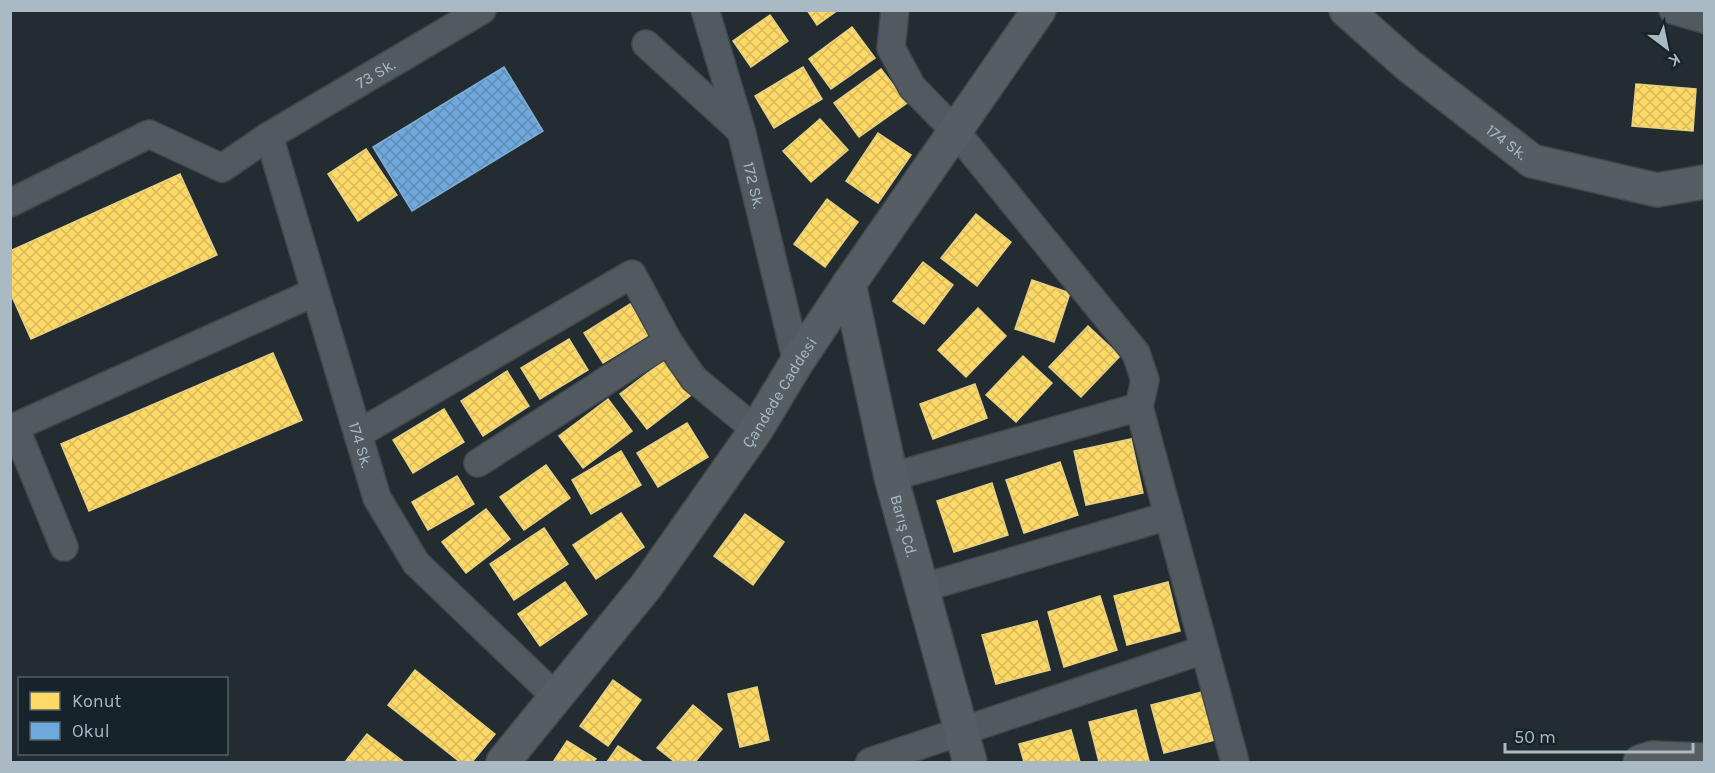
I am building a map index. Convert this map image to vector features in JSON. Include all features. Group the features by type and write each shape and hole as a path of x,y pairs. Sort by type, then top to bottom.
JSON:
{"street":[{"name":"73 Sk.","path":"10,203 149,134 222,168 269,136 482,10"},
{"name":"172 Sk.","path":"705,10 741,130 796,362"},
{"path":"895,10 891,48 912,87 956,132 1136,353 1145,380 1139,407 1235,762"},
{"name":"Çandede Caddesi","path":"503,762 647,585 756,430 796,362 1039,10"},
{"name":"174 Sk.","path":"1346,10 1408,64 1532,161 1657,190 1704,182"},
{"path":"1673,10 1704,19"},
{"path":"646,44 741,130"},
{"name":"174 Sk.","path":"269,136 377,498 416,563 555,696"},
{"path":"358,434 632,274 668,341 694,379 756,430"},
{"name":"Barış Cd.","path":"849,284 891,477 966,747"},
{"path":"64,547 15,427 315,292"},
{"path":"478,463 668,341"},
{"path":"891,477 1139,407"},
{"path":"922,588 1168,516"},
{"path":"870,762 966,747 1203,650"},
{"path":"1640,762 1652,758 1704,760"}],"building: Konut":[{"path":"807,10 838,10 817,25"},
{"path":"770,15 788,41 751,67 733,41"},
{"path":"852,27 875,58 831,89 809,59"},
{"path":"803,67 822,99 774,128 755,96"},
{"path":"881,69 907,103 859,137 834,103"},
{"path":"1636,84 1696,89 1693,131 1632,126"},
{"path":"820,119 848,150 811,182 783,151"},
{"path":"878,133 911,155 878,203 846,181"},
{"path":"366,149 397,195 358,221 328,174"},
{"path":"180,174 217,255 31,339 10,292 10,251"},
{"path":"827,199 858,222 825,267 794,244"},
{"path":"976,214 1011,242 977,286 941,258"},
{"path":"923,262 953,285 924,324 893,301"},
{"path":"1032,280 1070,293 1054,342 1015,329"},
{"path":"630,304 649,335 603,363 584,333"},
{"path":"978,308 1006,336 966,377 938,350"},
{"path":"1088,326 1120,356 1081,397 1049,367"},
{"path":"569,339 588,370 540,399 521,368"},
{"path":"273,353 302,420 89,511 61,444"},
{"path":"1023,356 1052,383 1016,422 986,395"},
{"path":"665,360 691,395 647,429 620,394"},
{"path":"507,371 529,406 483,436 461,401"},
{"path":"975,384 987,418 933,439 920,404"},
{"path":"608,399 632,431 583,468 559,436"},
{"path":"444,409 464,442 413,473 393,440"},
{"path":"687,423 708,457 658,487 637,453"},
{"path":"1131,439 1143,493 1086,505 1074,451"},
{"path":"621,451 641,485 591,514 572,480"},
{"path":"1060,462 1078,515 1024,533 1006,480"},
{"path":"546,465 570,498 524,530 500,497"},
{"path":"457,476 474,504 428,530 412,502"},
{"path":"992,483 1008,535 954,552 937,501"},
{"path":"486,509 510,539 466,573 442,542"},
{"path":"621,513 644,547 596,579 573,545"},
{"path":"745,514 784,542 753,585 714,556"},
{"path":"544,528 568,564 514,600 490,564"},
{"path":"565,582 587,614 540,646 518,614"},
{"path":"1168,582 1180,631 1127,645 1114,596"},
{"path":"1100,596 1117,650 1064,667 1048,612"},
{"path":"1037,621 1050,670 996,684 982,635"},
{"path":"415,670 495,734 472,762 460,762 388,705"},
{"path":"613,680 641,700 608,746 580,726"},
{"path":"757,687 769,740 740,747 728,694"},
{"path":"1206,691 1219,739 1164,753 1151,705"},
{"path":"693,705 722,729 695,762 675,762 657,748"},
{"path":"1136,710 1149,761 1099,762 1089,722"},
{"path":"1071,730 1080,762 1024,762 1019,744"},
{"path":"367,734 404,762 345,762"},
{"path":"567,741 596,759 593,762 553,762"},
{"path":"618,746 643,762 607,762"}],"building: Okul":[{"path":"504,67 543,131 412,211 373,147"}]}
